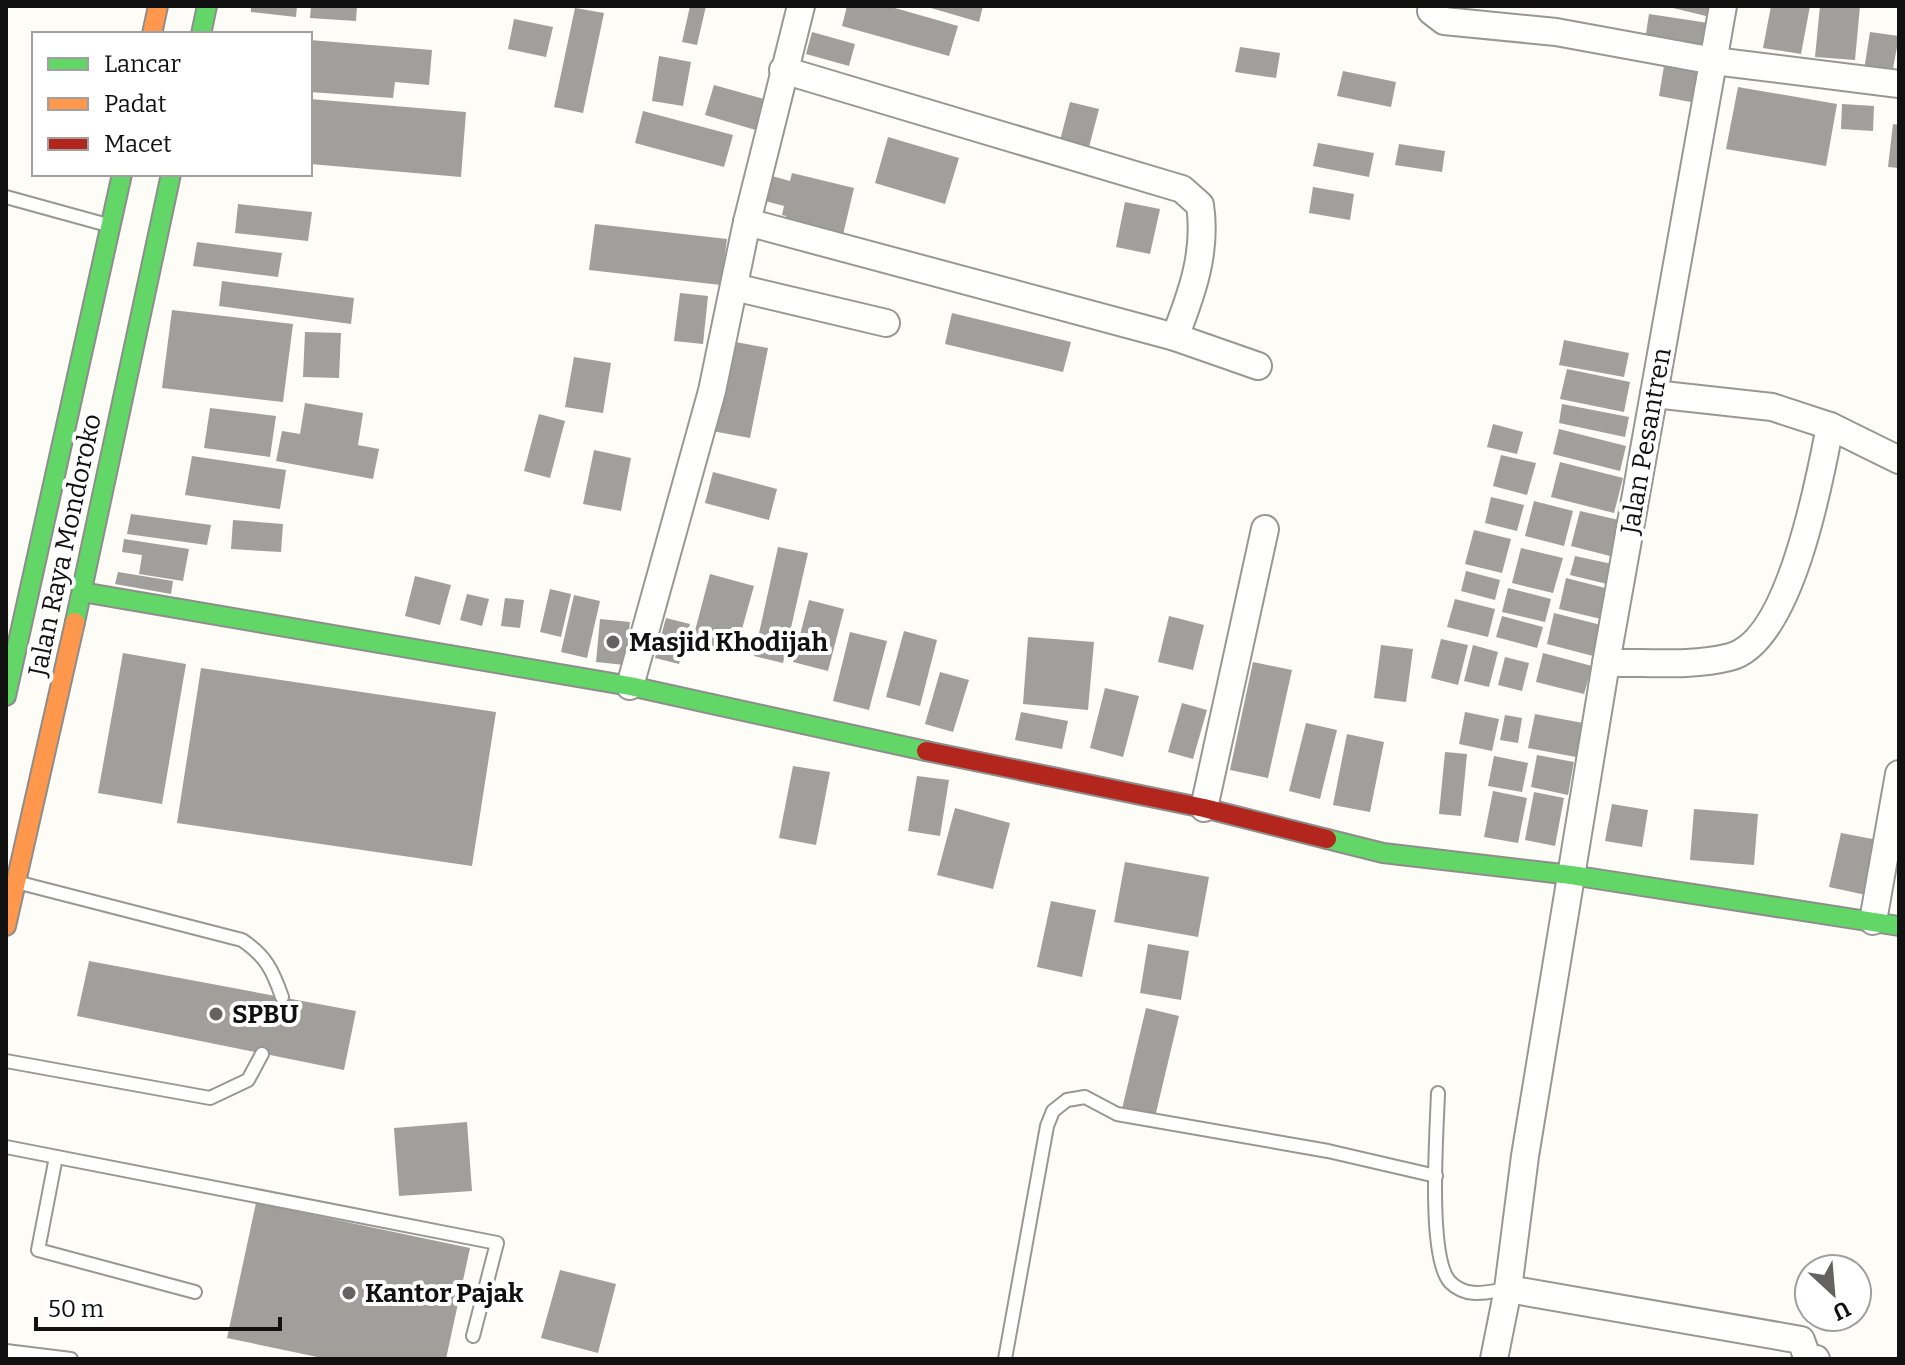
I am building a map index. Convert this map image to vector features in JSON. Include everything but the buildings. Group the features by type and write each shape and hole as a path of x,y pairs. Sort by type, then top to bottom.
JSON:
{"main road":[{"path":"152,32 158,6"},
{"path":"201,32 207,6"},
{"name":"Jalan Raya Mondoroko","path":"6,696 62,508 122,176"},
{"name":"Jalan Raya Mondoroko","path":"6,926 11,881 82,592 171,176"},
{"path":"62,508 99,516"},
{"path":"82,592 630,686 1204,808 1383,853 1571,875 1899,926"}],"street":[{"path":"630,686 712,391 747,222 801,6"},
{"path":"1433,6 1431,11 1444,21 1556,32 1714,61 1899,84"},
{"name":"Jalan Pesantren","path":"1494,1359 1508,1289 1525,1156 1606,663 1723,6"},
{"path":"783,70 1182,189 1200,205 1205,234 1194,289 1175,337"},
{"path":"747,222 1175,337 1258,366"},
{"path":"734,287 886,323"},
{"path":"1654,394 1772,407 1830,426 1899,460"},
{"path":"1606,663 1732,657 1751,645 1764,630 1802,554 1812,520 1830,426"},
{"path":"1204,808 1265,529"},
{"path":"1873,921 1899,774"},
{"path":"1508,1289 1801,1340 1810,1358"}],"lane":[{"path":"6,197 111,227"},
{"path":"11,881 242,940 260,952 271,967 282,997"},
{"path":"6,1061 210,1098 248,1080 262,1054"},
{"path":"1438,1093 1435,1215 1446,1277 1457,1287 1474,1295 1508,1289"},
{"path":"1005,1359 1047,1126 1053,1111 1067,1100 1085,1097 1117,1114 1328,1151 1436,1176"},
{"path":"6,1147 497,1243 473,1336"},
{"path":"56,1157 38,1250 195,1292"},
{"path":"6,1351 71,1359"}],"traffic: fast":[{"path":"201,32 207,6"},
{"path":"6,696 122,176"},
{"path":"75,622 171,176"},
{"path":"82,592 630,686 926,751"},
{"path":"1327,839 1383,853 1571,875 1899,926"}],"traffic: slow":[{"path":"152,32 158,6"},
{"path":"6,926 75,622"}],"traffic: jam":[{"path":"926,751 1204,808 1327,839"}],"place":[{"name":"Masjid Khodijah","path":"613,642"},
{"name":"SPBU","path":"216,1014"},
{"name":"Kantor Pajak","path":"349,1293"}]}
